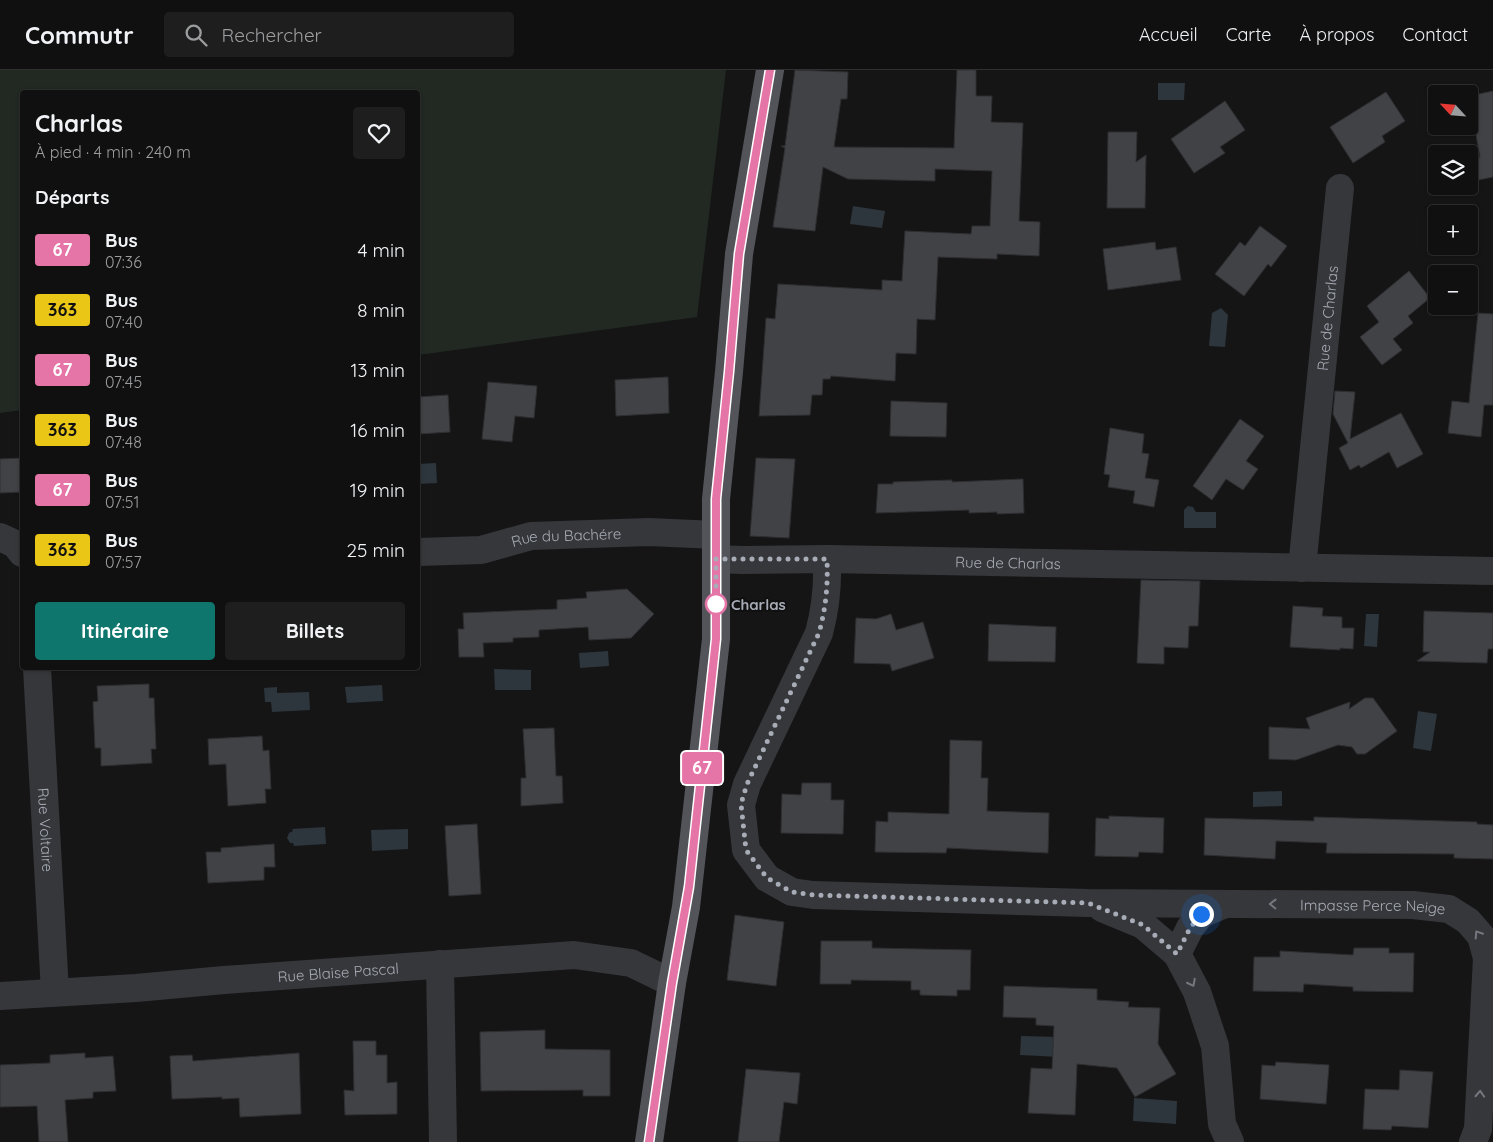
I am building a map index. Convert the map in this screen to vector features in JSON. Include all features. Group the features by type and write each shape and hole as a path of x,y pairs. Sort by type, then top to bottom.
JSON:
{"main road":[{"path":"649,1142 672,983 686,907 716,639 716,499 739,254 770,70"}],"street":[{"name":"Rue de Charlas","path":"1302,568 1340,188"},
{"name":"Rue du Bachére","path":"420,552 481,550 531,536 649,532 716,547"},
{"name":"Rue de Charlas","path":"716,547 827,559 1493,571"},
{"name":"Impasse Perce Neige","path":"827,559 828,591 819,633 747,784 741,804 746,850 767,878 792,892 814,895 1088,903 1413,905 1450,909 1468,922 1481,936 1487,958 1478,1129 1474,1142"},
{"name":"Rue Voltaire","path":"37,670 55,992"},
{"name":"Impasse Perce Neige","path":"1088,903 1143,925 1177,954 1197,992 1215,1046 1222,1124 1230,1142"},
{"name":"Impasse Perce Neige","path":"1177,954 1190,928 1201,914 1226,904"},
{"name":"Rue Blaise Pascal","path":"0,996 136,988 574,955 631,963 672,983"},
{"path":"440,964 443,1142"}],"shaded area":[{"path":"0,70 726,70 697,317 420,355 420,90 20,90 20,410 0,413"},
{"path":"1158,83 1185,83 1184,100 1158,100"},
{"path":"853,206 885,211 882,228 850,224"},
{"path":"1221,308 1228,315 1225,347 1209,346 1212,313"},
{"path":"436,463 437,483 420,484 420,464"},
{"path":"1188,506 1193,507 1196,512 1216,512 1216,528 1184,528 1184,510"},
{"path":"1366,614 1379,614 1377,647 1364,646"},
{"path":"608,651 609,666 580,668 579,653"},
{"path":"494,669 531,670 531,690 495,690"},
{"path":"382,685 383,701 347,703 345,687"},
{"path":"277,687 277,693 309,692 310,710 272,712 271,702 265,702 264,688"},
{"path":"1418,711 1437,714 1431,751 1413,748"},
{"path":"1282,791 1282,806 1253,807 1253,792"},
{"path":"325,827 326,844 294,846 287,838 289,833 293,831 292,829"},
{"path":"408,829 408,849 372,851 371,830"},
{"path":"1021,1036 1060,1037 1060,1057 1020,1055"},
{"path":"1134,1098 1177,1101 1176,1124 1133,1121"}],"building":[{"path":"795,70 848,72 847,99 841,99 834,147 954,148 957,70 976,70 976,96 992,96 991,122 1023,123 1019,221 1040,222 1039,256 997,254 997,259 938,257 935,320 917,319 916,354 896,353 895,381 831,376 830,379 823,379 822,395 812,395 810,415 759,416 766,318 775,319 778,284 882,290 882,280 902,281 905,231 971,234 972,226 990,226 992,171 935,169 935,181 848,179 823,167 815,231 773,227 785,148 781,146 785,146"},
{"path":"1493,91 1493,177 1478,180 1478,157 1480,157 1476,135 1478,135 1478,94"},
{"path":"1386,92 1405,121 1382,136 1385,142 1353,163 1330,127"},
{"path":"1225,101 1245,130 1220,147 1225,153 1194,173 1171,139"},
{"path":"1108,132 1137,132 1136,162 1146,155 1145,208 1107,208"},
{"path":"1260,226 1287,246 1271,267 1268,264 1244,296 1215,274 1240,242 1245,246"},
{"path":"1155,242 1156,250 1176,247 1181,280 1108,290 1103,249"},
{"path":"1409,271 1428,295 1428,300 1408,316 1413,323 1393,339 1402,350 1382,365 1360,337 1379,322 1367,306"},
{"path":"1478,313 1493,314 1493,405 1484,405 1481,437 1448,433 1452,401 1469,403"},
{"path":"668,377 669,413 616,416 615,380"},
{"path":"488,382 537,386 534,418 515,416 512,442 482,439"},
{"path":"1335,391 1355,392 1350,439 1401,413 1423,454 1397,468 1389,452 1361,468 1359,465 1350,470 1339,448 1348,443 1333,414"},
{"path":"448,395 450,432 420,434 420,397"},
{"path":"891,401 947,403 946,437 890,436"},
{"path":"1240,419 1264,436 1246,461 1258,469 1243,490 1226,479 1212,500 1193,486"},
{"path":"1110,428 1144,434 1142,453 1149,454 1145,478 1159,480 1154,507 1133,503 1135,491 1108,487 1110,475 1104,474"},
{"path":"20,458 20,492 0,493 0,459"},
{"path":"756,458 795,459 789,538 750,536"},
{"path":"1023,479 1024,513 969,513 969,510 876,513 878,484"},
{"path":"1141,580 1200,581 1198,626 1189,626 1188,648 1164,647 1164,664 1137,663"},
{"path":"627,589 654,614 631,638 589,640 588,627 539,630 539,637 513,638 513,642 483,643 484,657 459,657 458,629 464,629 463,613 557,609 557,600 587,598 586,592"},
{"path":"1293,606 1323,608 1322,616 1342,617 1342,628 1354,628 1353,649 1290,647"},
{"path":"1424,611 1493,613 1493,649 1488,649 1487,663 1417,661 1430,652 1423,652"},
{"path":"891,614 896,630 923,622 934,658 892,671 890,664 854,663 856,618 876,619"},
{"path":"989,624 1056,627 1055,662 988,661"},
{"path":"149,684 149,698 154,698 156,749 151,749 152,763 101,766 101,748 95,748 93,702 98,701 97,686"},
{"path":"1365,698 1373,698 1397,731 1365,754 1357,754 1352,747 1338,745 1296,760 1269,759 1269,727 1310,729 1306,718 1350,702 1349,709"},
{"path":"554,728 556,776 562,776 563,803 521,806 521,778 526,778 523,729"},
{"path":"262,736 263,751 269,750 271,789 265,789 266,803 228,806 226,764 209,765 208,739"},
{"path":"950,740 982,741 981,778 988,778 987,811 1049,813 1048,853 947,848 946,853 875,852 876,821 888,822 888,812 949,814"},
{"path":"802,783 831,783 831,800 844,800 843,834 781,833 782,794 801,795"},
{"path":"1109,816 1164,818 1163,853 1139,852 1138,857 1095,856 1096,818 1109,819"},
{"path":"1314,817 1477,822 1477,824 1493,825 1493,859 1454,858 1454,854 1326,853 1327,843 1276,841 1275,859 1204,855 1205,818 1314,821"},
{"path":"477,824 481,894 449,896 445,826"},
{"path":"274,844 275,867 264,867 264,880 208,883 206,852 221,852 221,848"},
{"path":"735,915 784,922 776,986 727,980"},
{"path":"821,941 872,941 872,948 971,950 970,990 957,990 957,996 920,995 920,990 911,990 911,981 851,980 851,984 820,984"},
{"path":"1354,948 1389,948 1389,953 1414,953 1413,992 1353,991 1353,987 1304,984 1303,992 1253,991 1254,957 1280,957 1280,951 1353,955"},
{"path":"1004,986 1097,989 1097,1000 1129,1002 1128,1007 1160,1008 1158,1044 1176,1074 1135,1097 1117,1068 1077,1064 1075,1115 1028,1113 1031,1068 1052,1069 1054,1026 1036,1025 1036,1018 1003,1017"},
{"path":"545,1030 545,1049 610,1050 610,1096 583,1096 583,1090 481,1091 480,1032"},
{"path":"353,1041 376,1041 376,1055 387,1055 387,1083 397,1082 397,1114 345,1115 344,1090 354,1091"},
{"path":"85,1053 85,1058 113,1056 116,1091 93,1092 93,1098 65,1100 68,1142 39,1142 37,1106 0,1107 0,1065 50,1063 50,1055"},
{"path":"299,1053 301,1114 240,1117 239,1098 172,1099 170,1056 192,1055 193,1061"},
{"path":"1276,1062 1329,1065 1326,1104 1260,1099 1262,1065 1275,1066"},
{"path":"746,1069 800,1073 797,1104 784,1102 779,1142 738,1142"},
{"path":"1400,1070 1433,1072 1428,1128 1392,1126 1391,1130 1363,1129 1365,1089 1399,1090"}],"bus line":[{"name":"67","path":"649,1142 672,983 689,887 716,639 716,499 739,254 770,70"}],"place":[{"name":"Charlas","path":"716,604"}],"route":[{"path":"716,604 716,559 827,559 828,591 819,633 747,784 741,804 746,850 767,878 792,892 814,895 1088,903 1143,925 1177,954 1190,928 1201,914"}]}
